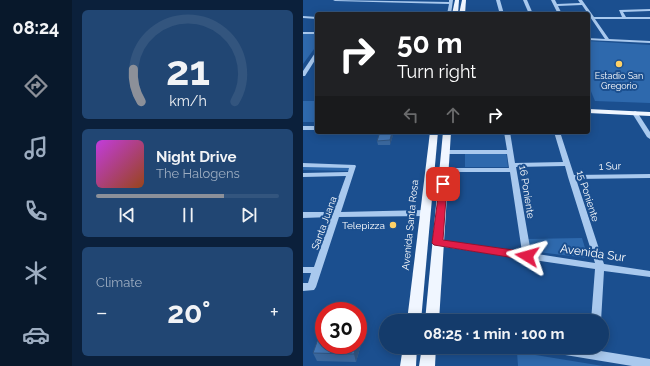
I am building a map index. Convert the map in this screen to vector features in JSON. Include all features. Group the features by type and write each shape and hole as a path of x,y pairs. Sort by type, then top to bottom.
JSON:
{"main road":[{"path":"455,12 457,0"},
{"path":"462,12 464,0"},
{"path":"590,104 650,107"},
{"path":"590,111 650,114"},
{"name":"Avenida Santa Rosa","path":"414,314 434,134"},
{"path":"432,314 447,134"},
{"path":"408,366 409,354"},
{"path":"427,366 428,354"}],"street":[{"path":"335,0 450,1 449,12"},
{"path":"498,0 501,12"},
{"path":"525,0 530,12"},
{"path":"553,0 559,12"},
{"path":"580,0 589,12"},
{"path":"555,5 583,4"},
{"path":"625,18 620,11 650,10"},
{"path":"590,14 608,40"},
{"path":"303,17 315,18"},
{"path":"593,18 650,18"},
{"path":"590,24 597,23"},
{"path":"303,33 315,33"},
{"path":"590,39 650,42"},
{"path":"303,75 305,68 315,56"},
{"path":"635,113 650,137"},
{"path":"303,128 315,128"},
{"name":"16 Poniente","path":"507,134 527,256"},
{"name":"15 Poniente","path":"558,134 600,266"},
{"path":"446,152 511,152"},
{"path":"444,170 567,164"},
{"name":"Santa Juana","path":"303,165 353,166 338,215 317,270 307,287"},
{"path":"303,175 351,174"},
{"name":"1 Sur","path":"571,177 650,176"},
{"path":"303,215 426,213"},
{"name":"Avenida Sur","path":"438,243 650,274"},
{"path":"597,314 600,266"},
{"path":"303,270 317,270"},
{"path":"607,354 650,364"}],"shaded area":[{"path":"303,34 315,34 315,48 303,64"},
{"name":"Estadio San Gregorio","path":"590,41 650,45 650,103 595,101 590,89"},
{"path":"303,101 315,101 315,122 303,122"},
{"path":"465,150 506,150 508,167 465,167"},
{"path":"352,165 350,171 303,170 303,166"},
{"path":"582,238 588,258 529,251 527,239"},
{"path":"517,354 529,354 603,366 518,366"}],"building":[{"path":"379,134 392,134 390,140 377,141"}],"place":[{"name":"Estadio San Gregorio","path":"619,64"},
{"name":"Telepizza","path":"393,225"}],"route":[{"path":"443,184 438,243 527,256"}]}
